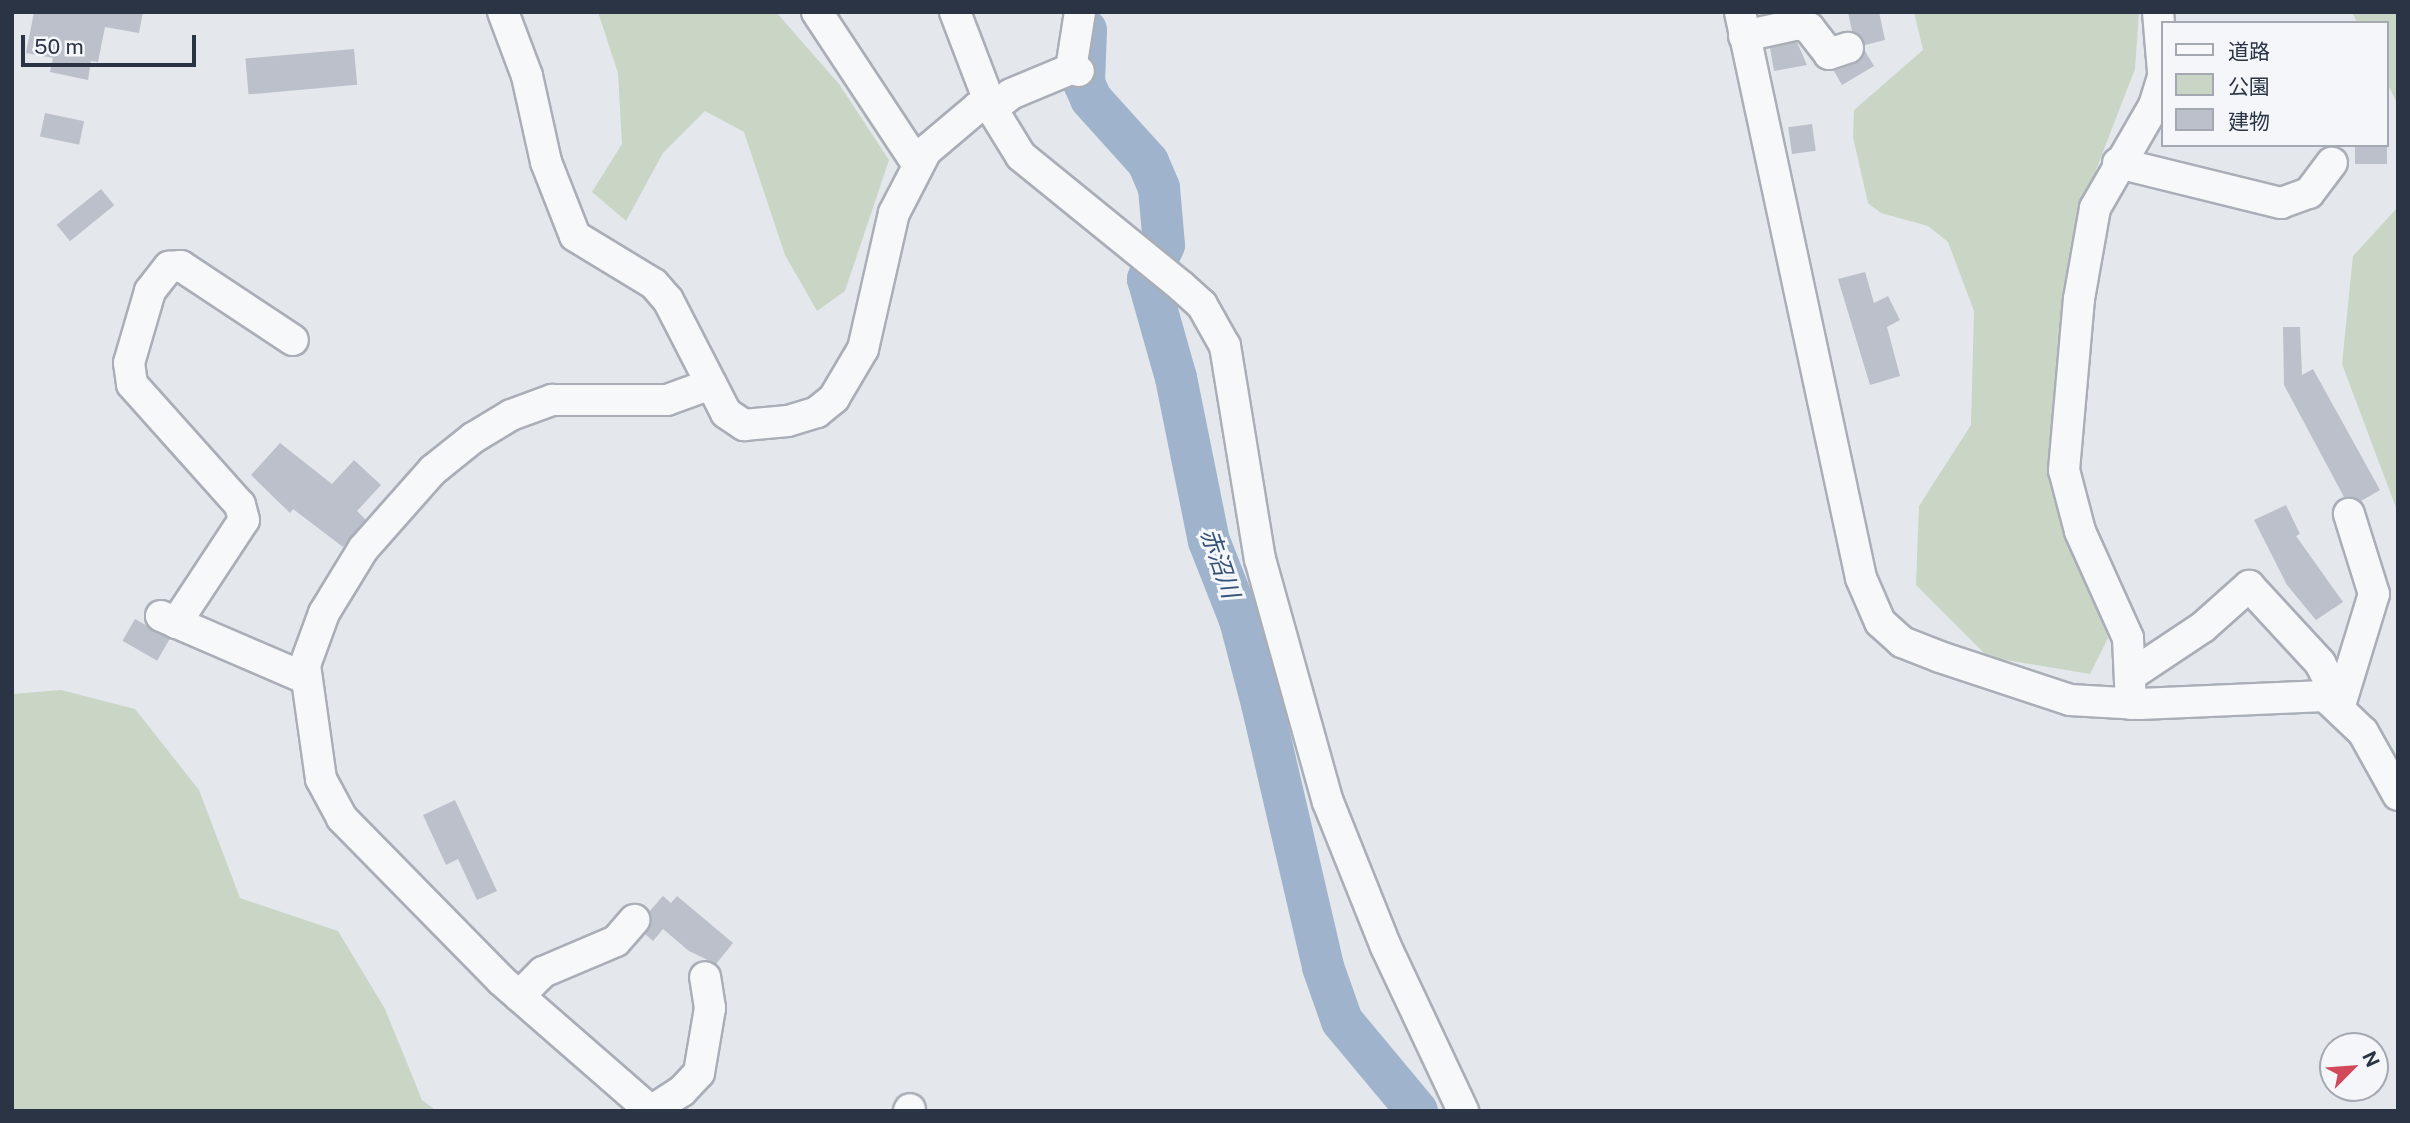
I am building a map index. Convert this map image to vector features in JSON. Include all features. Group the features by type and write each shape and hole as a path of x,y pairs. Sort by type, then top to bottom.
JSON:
{"street":[{"path":"503,12 527,76 546,162 575,236 654,284 726,413 744,425 788,421 817,412 834,398 863,349 894,213 918,165 948,128 978,107 992,109 1011,94 1075,70 1080,12"},
{"path":"817,12 918,165"},
{"path":"955,12 992,109 1021,156 1202,305 1225,346 1259,559 1328,802 1386,947 1463,1111"},
{"path":"2158,12 2162,59"},
{"path":"1848,48 1829,54 1809,28 1799,24 1742,24 1869,605 1891,635 1940,657 2070,700 2131,690 2296,695 2335,702"},
{"path":"2131,690 2122,620 2080,531 2064,470 2087,246 2095,208 2118,163 2154,106 2162,80"},
{"path":"2118,163 2281,204 2309,193 2332,163"},
{"path":"293,340 181,266 169,267 150,290 129,363 132,384 240,505 244,520 169,620 305,678"},
{"path":"705,976 710,1008 699,1073 682,1091 651,1111 519,996 378,858 331,803 321,779 305,678 307,649 363,550 433,470 473,439 511,415 552,400 667,400 711,384"},
{"path":"2335,702 2374,594 2349,514"},
{"path":"2131,690 2249,586 2320,663 2330,682 2335,702 2381,757 2398,795"},
{"path":"519,996 543,972 615,941 634,920"}],"green space":[{"path":"598,12 776,12 839,84 889,160 845,291 817,311 785,255 744,132 705,111 663,153 626,221 592,192 622,144 618,73"},
{"path":"1914,12 2139,12 2135,69 2096,170 2058,362 2054,453 2084,575 2108,638 2090,674 1988,657 1916,585 1919,506 1971,425 1974,311 1948,242 1928,226 1881,213 1868,203 1853,137 1854,110 1923,50"},
{"path":"2352,12 2398,12 2398,105 2389,87 2389,21 2356,21"},
{"path":"2398,207 2398,513 2342,364 2353,256"},
{"path":"61,690 135,709 199,790 240,898 338,931 385,1009 422,1100 437,1111 12,1111 12,694"}],"building":[{"path":"34,12 143,12 139,33 105,27 98,62 91,61 88,80 50,72 53,58 26,53"},
{"path":"1848,12 1879,12 1885,40 1865,45 1852,31"},
{"path":"1797,42 1807,65 1774,71 1770,48"},
{"path":"354,49 357,85 249,94 245,58"},
{"path":"1865,51 1874,66 1842,85 1834,71 1854,64"},
{"path":"45,113 84,121 79,145 40,136"},
{"path":"1812,124 1816,151 1792,154 1788,127"},
{"path":"2355,147 2387,147 2387,164 2355,164"},
{"path":"101,189 114,205 70,241 57,225"},
{"path":"1865,272 1874,303 1888,296 1900,320 1887,327 1900,376 1870,385 1838,279"},
{"path":"2283,327 2300,327 2302,375 2313,369 2380,490 2361,501 2344,497 2284,385"},
{"path":"280,443 332,484 354,460 381,485 357,511 366,520 343,547 293,509 290,513 251,475"},
{"path":"2286,505 2300,534 2296,536 2343,602 2316,620 2287,585 2254,520"},
{"path":"135,619 170,639 157,661 122,641"},
{"path":"455,800 497,891 477,900 458,859 446,865 423,815"},
{"path":"663,896 671,903 677,896 733,943 716,964 689,951 663,929 653,941 645,934 649,912"}],"waterway":[{"name":"赤沼川","path":"1086,30 1084,83 1091,99 1148,162 1159,188 1164,245 1148,279 1176,378 1209,541 1240,620 1262,704 1323,967 1342,1021 1417,1111"}]}
